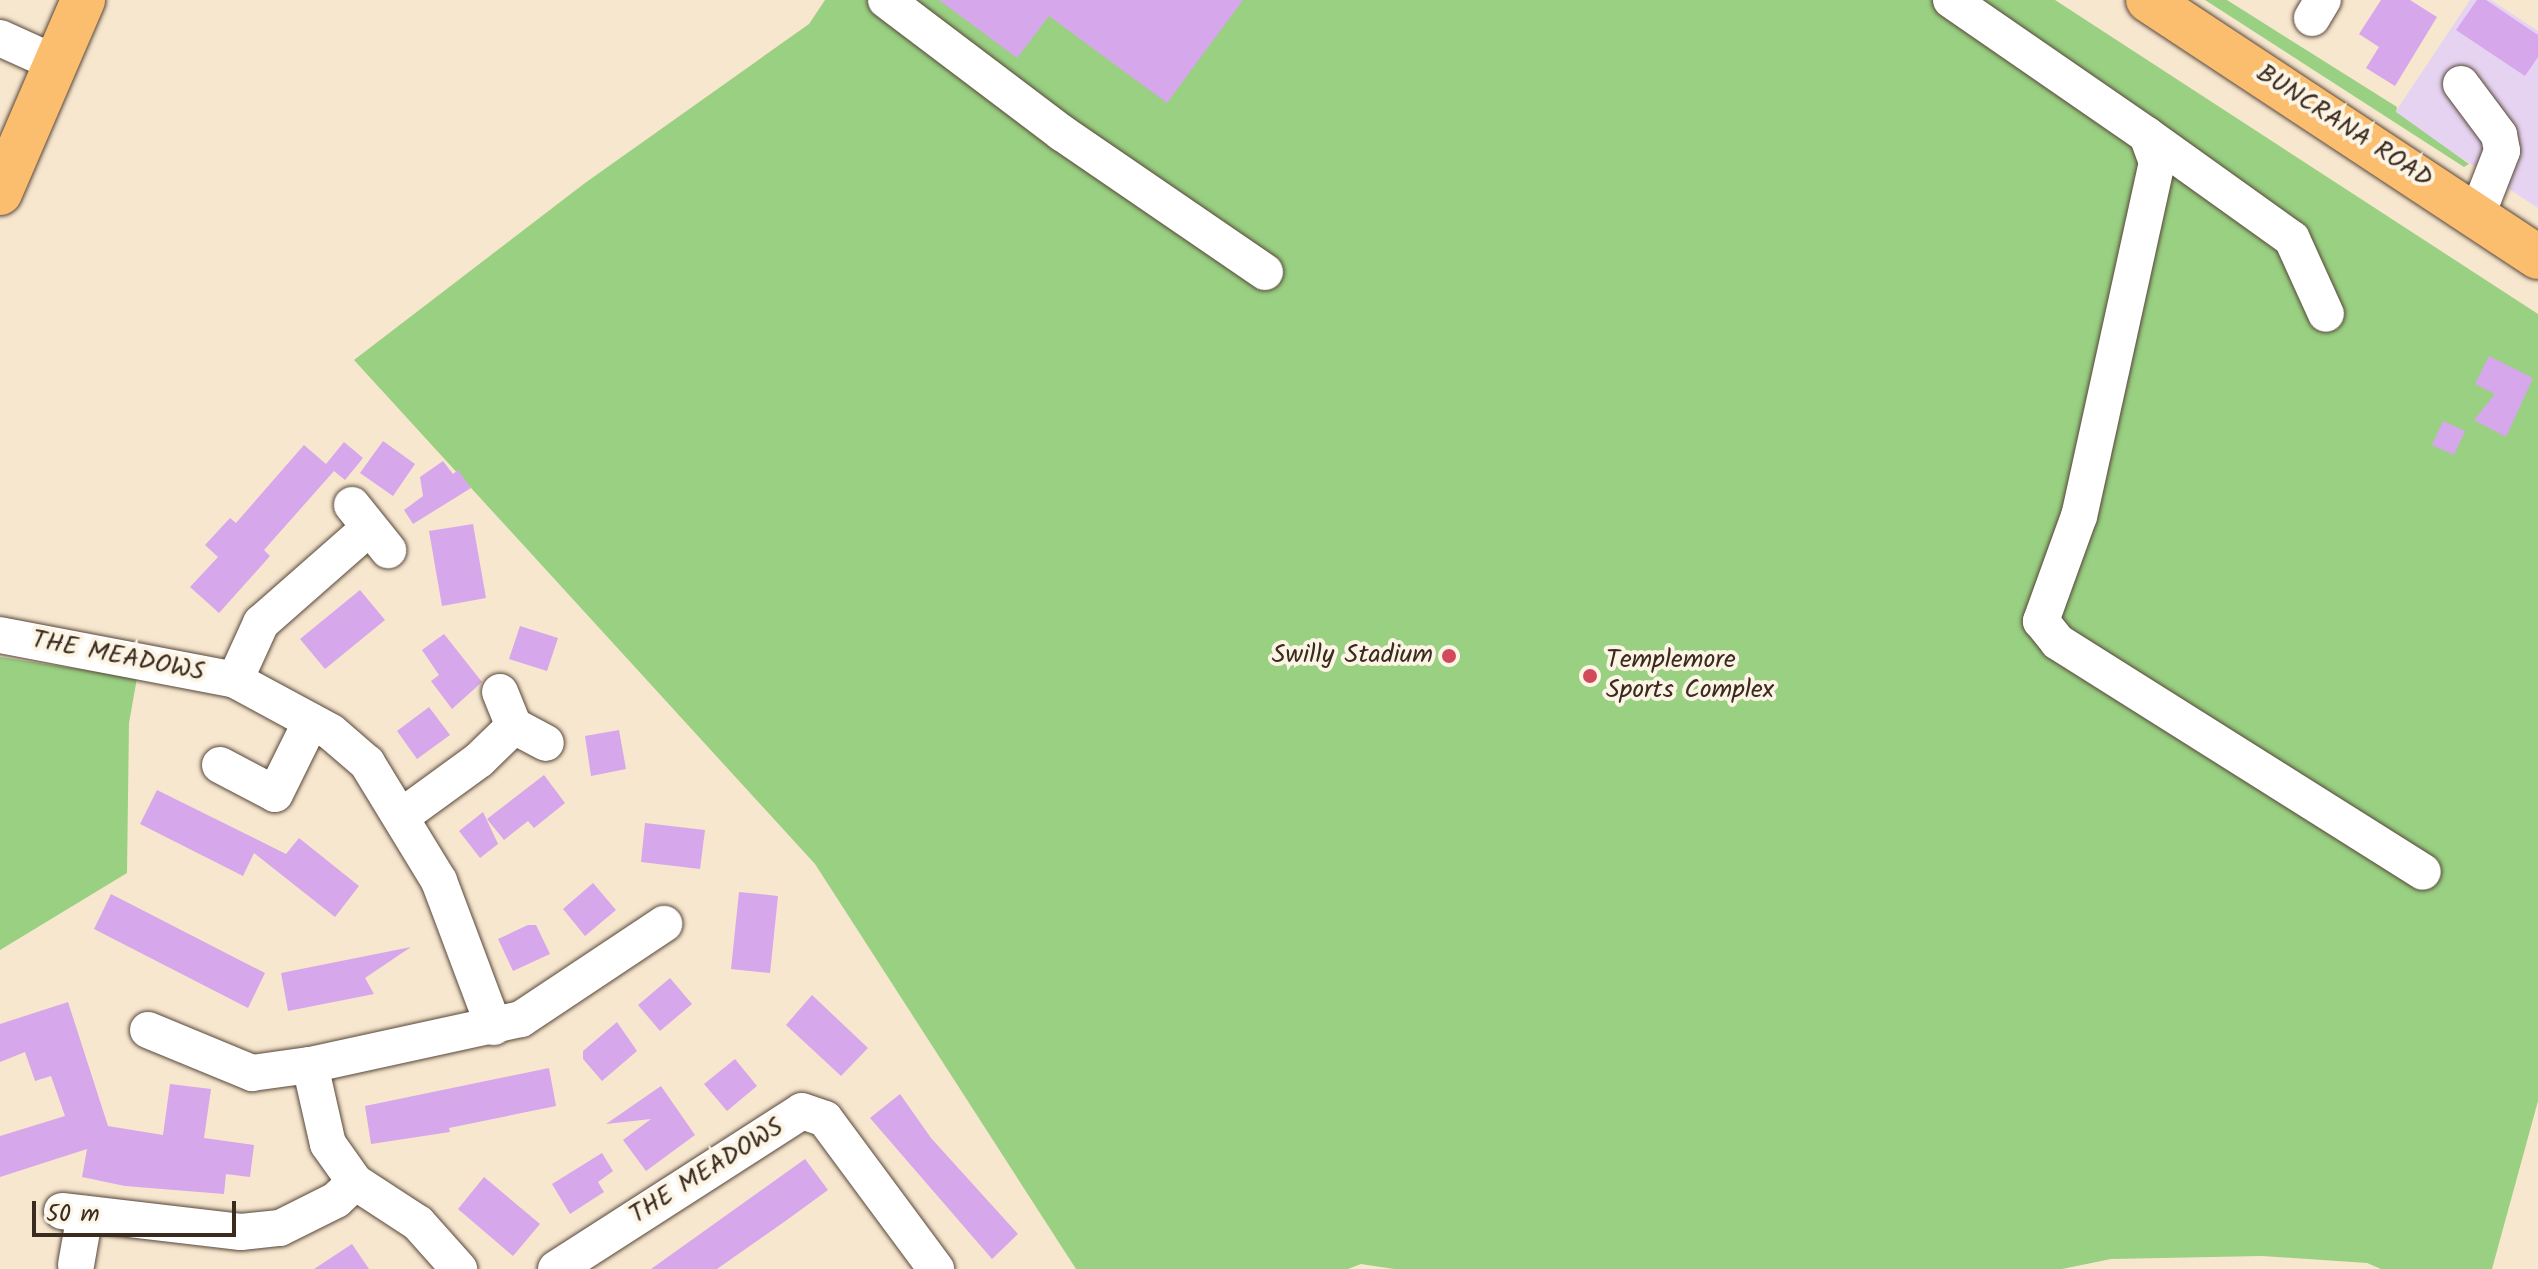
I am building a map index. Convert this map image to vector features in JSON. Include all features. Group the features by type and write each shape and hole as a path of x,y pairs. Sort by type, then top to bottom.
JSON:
{"main road":[{"path":"0,193 53,62 83,0"},
{"name":"BUNCRANA ROAD","path":"2148,0 2538,257"}],"street":[{"path":"886,0 1062,133 1265,272"},
{"path":"1951,0 2292,239 2326,314"},
{"path":"0,38 53,62"},
{"path":"2461,84 2499,135 2502,151 2477,215"},
{"path":"2147,135 2157,162 2154,178 2079,516 2041,621 2058,642 2423,872"},
{"name":"THE MEADOWS","path":"235,680 261,623 369,528"},
{"name":"THE MEADOWS","path":"0,635 235,680 311,721 367,763 439,881 494,1027"},
{"path":"500,692 514,726 546,743"},
{"path":"220,765 275,794 311,721"},
{"path":"402,816 479,760 514,726"},
{"path":"148,1030 252,1073 310,1065 521,1019 557,998 664,924"},
{"path":"310,1065 328,1144 355,1182 418,1223 459,1269"},
{"name":"THE MEADOWS","path":"556,1269 802,1111 825,1119 936,1269"},
{"path":"76,1265 74,1212 241,1232 280,1228 336,1200 355,1182"}],"shaded area":[{"path":"2470,0 2491,0 2538,31 2538,208 2394,114"}],"green space":[{"name":"Templemore Sports Complex","path":"825,0 2055,0 2538,314 2538,1101 2492,1269 2381,1269 2367,1263 2262,1256 2111,1259 2062,1269 1394,1269 1361,1264 1348,1269 1076,1269 815,864 354,360 585,183 809,24"},
{"path":"2205,0 2227,0 2397,107 2396,112 2469,164 2464,167"},
{"path":"0,657 137,678 129,723 127,873 0,950"}],"building":[{"path":"939,0 1243,0 1167,103 1049,16 1017,58"},
{"path":"2381,0 2410,0 2437,17 2395,86 2366,68 2379,47 2359,34"},
{"path":"2477,0 2486,0 2538,35 2538,57 2525,76 2456,30"},
{"path":"2489,356 2533,378 2506,437 2474,420 2495,394 2475,384"},
{"path":"2443,421 2465,431 2454,455 2432,445"},
{"path":"383,441 415,464 393,496 360,473"},
{"path":"344,442 363,458 345,480 334,471 264,550 270,556 219,613 190,587 218,557 205,545 230,518 236,523 304,445 326,464"},
{"path":"443,461 453,474 458,470 471,488 413,524 404,510 423,496 420,477"},
{"path":"473,524 486,598 442,606 429,531"},
{"path":"360,590 385,620 325,669 300,639"},
{"path":"520,626 558,638 547,671 509,659"},
{"path":"444,634 482,682 452,709 431,681 439,675 422,650"},
{"path":"429,707 450,735 417,759 397,731"},
{"path":"619,730 626,769 591,776 585,736"},
{"path":"544,775 565,803 534,828 528,821 504,840 487,819"},
{"path":"157,790 286,854 299,838 359,886 335,917 254,853 243,876 140,824"},
{"path":"483,812 498,844 480,858 459,831"},
{"path":"645,823 705,830 700,869 641,862"},
{"path":"593,883 616,910 585,936 563,909"},
{"path":"739,892 778,896 770,973 731,969"},
{"path":"111,894 265,973 248,1008 94,929"},
{"path":"528,925 536,925 550,954 513,971 498,939"},
{"path":"411,947 365,978 374,994 288,1011 281,973"},
{"path":"670,978 692,1004 660,1031 638,1005"},
{"path":"812,995 868,1048 841,1076 786,1025"},
{"path":"68,1002 108,1126 163,1135 170,1084 211,1089 204,1138 254,1145 250,1177 226,1174 224,1194 125,1186 82,1177 87,1149 0,1177 0,1136 65,1116 51,1076 35,1081 25,1052 0,1062 0,1024"},
{"path":"617,1022 637,1051 602,1081 583,1059 583,1051"},
{"path":"735,1059 757,1086 727,1111 704,1084"},
{"path":"549,1068 556,1106 449,1128 450,1132 371,1144 365,1106"},
{"path":"661,1086 695,1135 646,1171 623,1140 651,1119 606,1124"},
{"path":"900,1094 931,1138 1018,1234 992,1259 870,1118"},
{"path":"602,1153 613,1171 598,1182 604,1192 570,1214 552,1184"},
{"path":"805,1159 828,1190 784,1222 717,1269 651,1269"},
{"path":"484,1177 540,1224 513,1256 458,1209"},
{"path":"352,1244 369,1269 314,1269"}],"place":[{"name":"Swilly Stadium","path":"1449,656"},
{"name":"Templemore Sports Complex","path":"1590,676"}]}
